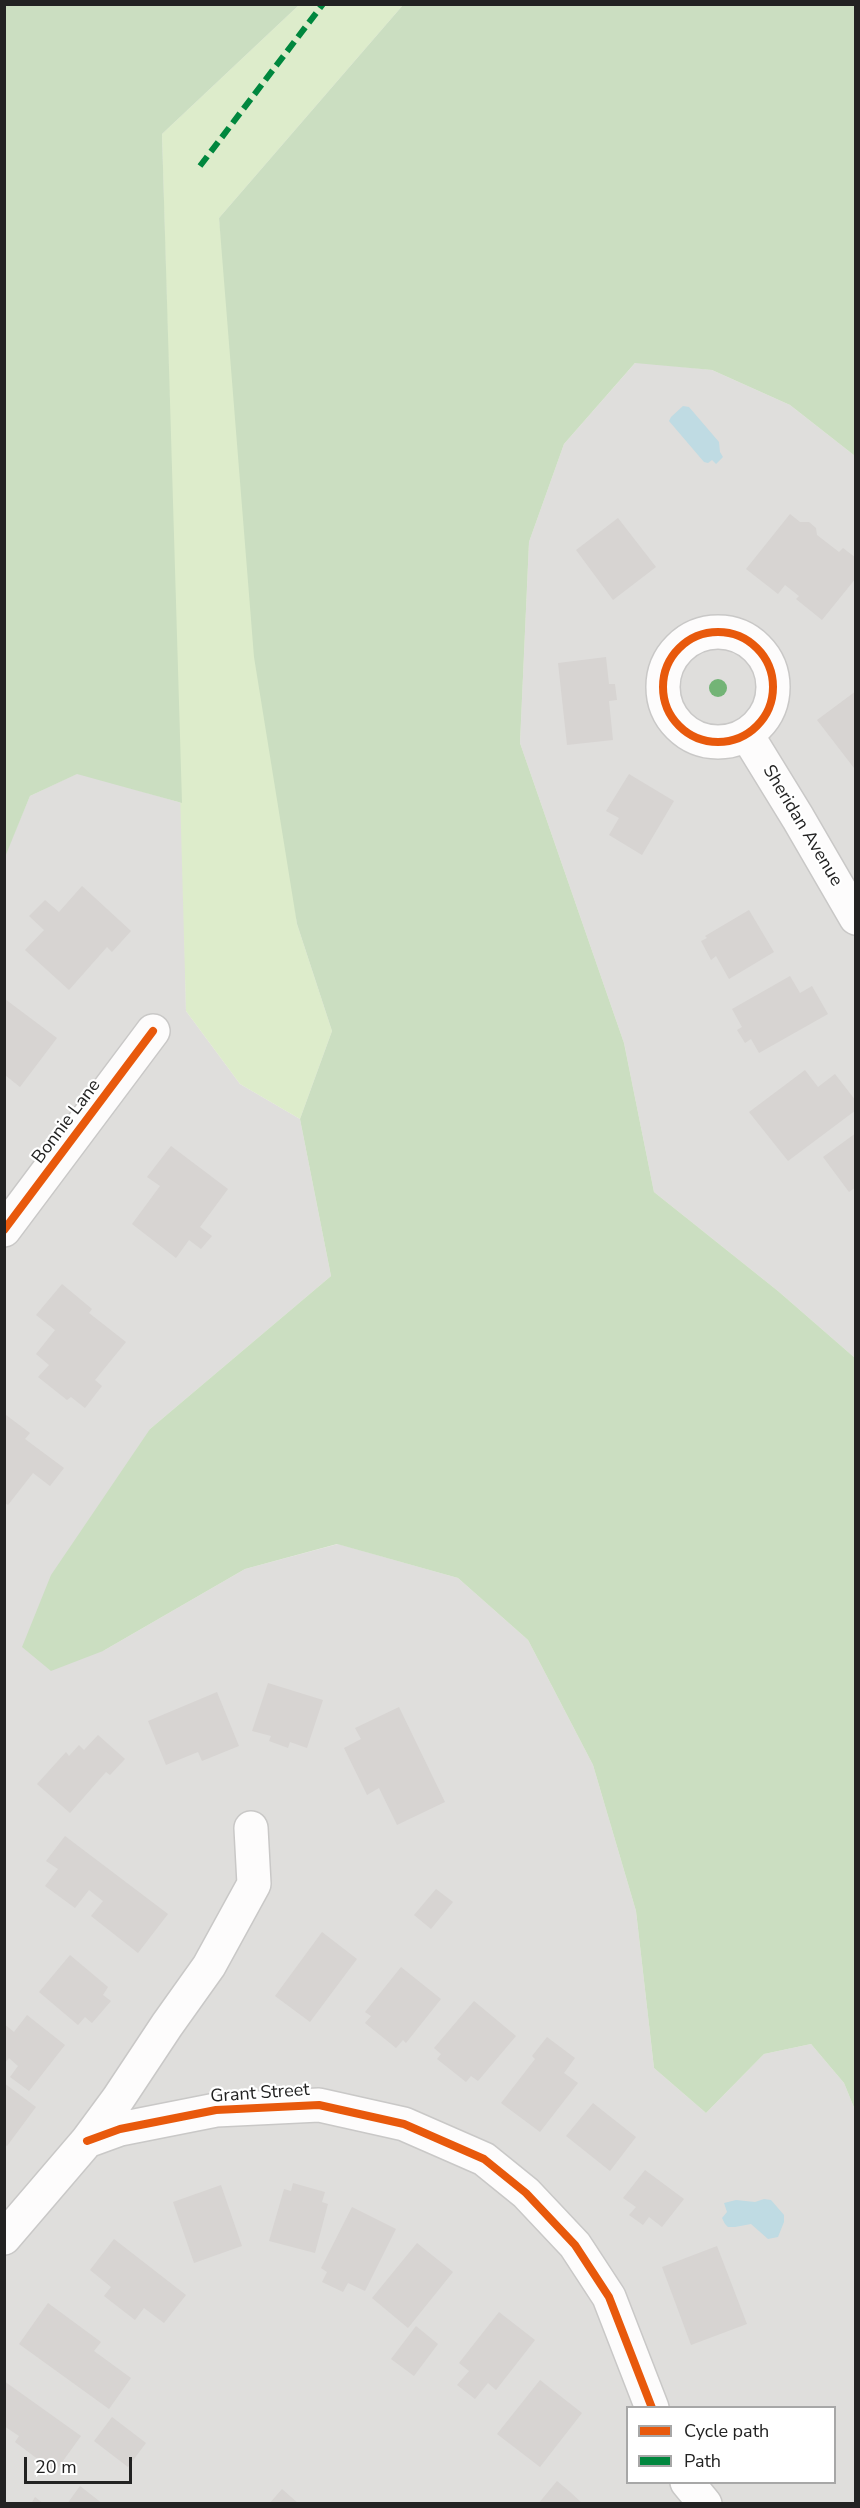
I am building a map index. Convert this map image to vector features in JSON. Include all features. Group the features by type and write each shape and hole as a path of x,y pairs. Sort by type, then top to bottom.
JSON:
{"street":[{"name":"Sheridan Avenue","path":"747,735 803,825 855,918"},
{"name":"Bonnie Lane","path":"4,1230 153,1031"},
{"name":"Grant Street","path":"4,2238 87,2141 130,2083 209,1966 254,1884 251,1828"},
{"name":"Grant Street","path":"87,2141 120,2129 216,2110 319,2105 404,2124 484,2159 526,2193 575,2245 609,2297 651,2406"},
{"path":"689,2484 705,2504"}],"shaded area":[{"path":"636,362 712,370 790,405 855,456 855,1358 778,1291 654,1192 624,1043 520,743 529,542 564,444"},
{"path":"78,773 182,803 186,1011 240,1084 300,1119 331,1276 150,1429 103,1651 245,1569 338,1544 458,1578 528,1640 593,1765 636,1911 654,2068 706,2113 764,2054 811,2044 844,2083 855,2110 856,2503 5,2504 4,857 30,796"}],"green space":[{"path":"5,4 299,5 162,134 182,803 77,774 30,796 5,857"},
{"path":"299,5 403,5 219,218 297,924 332,1031 300,1119 240,1084 186,1011 162,134"},
{"path":"403,5 855,5 855,456 790,405 712,370 635,363 564,444 529,542 520,743 624,1043 654,1192 778,1291 855,1358 855,2110 844,2083 811,2044 764,2054 706,2113 654,2068 636,1911 593,1765 528,1640 458,1578 337,1544 245,1569 103,1651 51,1671 22,1647 51,1575 150,1429 331,1276 300,1119 332,1031 297,924 254,657 219,218"}],"water":[{"path":"683,406 689,407 719,442 723,457 716,464 712,460 708,463 704,462 669,421"},
{"path":"764,2199 771,2200 784,2215 784,2222 778,2237 768,2239 751,2224 728,2227 725,2224 722,2218 727,2212 724,2203 736,2200 755,2202"}],"building":[{"path":"790,514 800,522 809,522 816,528 817,535 839,552 843,548 856,558 856,578 822,620 796,599 799,596 785,585 778,594 746,569"},
{"path":"618,518 656,567 613,600 576,550"},
{"path":"606,657 609,684 615,684 617,700 609,701 613,740 567,745 558,663"},
{"path":"856,691 856,767 854,768 817,720"},
{"path":"629,774 674,801 642,855 609,835 619,818 606,811"},
{"path":"82,886 131,931 112,952 107,947 69,990 25,950 44,930 29,916 45,900 59,912"},
{"path":"749,910 774,952 729,979 716,956 711,960 701,941 707,938 705,936"},
{"path":"790,976 800,993 812,986 828,1014 759,1053 751,1039 745,1043 737,1030 742,1027 732,1009"},
{"path":"5,999 57,1038 20,1087 5,1075"},
{"path":"805,1070 818,1087 835,1074 856,1101 856,1110 788,1161 749,1112"},
{"path":"856,1133 856,1187 849,1192 823,1157"},
{"path":"171,1146 228,1189 200,1227 212,1236 201,1249 189,1240 176,1258 132,1224 160,1186 147,1177"},
{"path":"62,1284 92,1309 89,1313 126,1342 95,1380 102,1386 85,1408 71,1397 67,1400 38,1377 49,1365 36,1354 55,1330 36,1315"},
{"path":"6,1415 30,1433 25,1439 64,1468 50,1486 33,1473 8,1505 4,1502"},
{"path":"268,1683 323,1700 307,1748 290,1742 288,1748 269,1741 271,1736 252,1731"},
{"path":"217,1692 239,1746 202,1761 198,1752 166,1765 148,1721"},
{"path":"399,1707 445,1802 397,1825 379,1788 367,1795 344,1748 361,1739 355,1728"},
{"path":"98,1735 125,1759 110,1775 106,1772 70,1813 37,1784 66,1752 69,1756 79,1745 84,1750"},
{"path":"65,1836 168,1914 138,1953 91,1916 103,1901 89,1890 75,1908 45,1886 58,1869 46,1861"},
{"path":"436,1889 453,1902 431,1929 414,1915"},
{"path":"322,1932 357,1959 310,2022 275,1996"},
{"path":"70,1955 108,1987 103,1995 111,2001 92,2023 85,2017 78,2025 39,1992"},
{"path":"401,1967 441,1999 406,2043 403,2040 396,2048 365,2023 371,2016 365,2012"},
{"path":"474,2001 516,2036 478,2081 471,2076 466,2082 437,2059 441,2054 434,2048"},
{"path":"27,2015 65,2045 29,2091 10,2077 18,2066 9,2058 4,2064 4,2024 14,2032"},
{"path":"547,2037 575,2058 564,2073 578,2083 540,2132 501,2103 535,2059 532,2056"},
{"path":"4,2083 36,2107 7,2146 4,2144"},
{"path":"593,2103 636,2137 610,2171 566,2136"},
{"path":"645,2170 684,2199 662,2227 649,2217 643,2225 629,2215 636,2207 623,2198"},
{"path":"293,2183 325,2192 322,2202 328,2204 315,2253 269,2241 284,2189 291,2191"},
{"path":"221,2185 242,2246 194,2263 173,2202"},
{"path":"352,2207 396,2229 365,2291 348,2283 343,2292 322,2282 327,2272 321,2268"},
{"path":"114,2239 186,2295 164,2323 144,2308 135,2320 104,2296 111,2287 90,2270"},
{"path":"417,2243 453,2272 408,2328 372,2298"},
{"path":"717,2246 747,2324 691,2345 662,2267"},
{"path":"48,2303 101,2342 94,2351 131,2378 109,2409 19,2344"},
{"path":"499,2312 535,2340 496,2390 488,2383 475,2399 457,2385 469,2371 459,2363"},
{"path":"416,2326 438,2344 414,2376 391,2359"},
{"path":"540,2380 582,2413 540,2467 497,2434"},
{"path":"4,2381 81,2436 55,2472 15,2442 19,2436 4,2426"},
{"path":"112,2417 146,2443 128,2467 94,2441"},
{"path":"557,2481 569,2491 583,2504 538,2504"},
{"path":"80,2486 103,2504 67,2504"},
{"path":"282,2489 299,2504 269,2504"},
{"path":"35,2497 44,2504 31,2504"}],"marked path":[{"path":"200,166 323,4"}],"cycle path":[{"path":"718,632 739,636 757,648 769,666 773,687 769,708 757,726 739,738 718,742 697,738 679,726 667,708 663,687 667,666 679,648 697,636 718,632"},
{"path":"4,1230 153,1031"},
{"path":"87,2141 120,2129 216,2110 319,2105 404,2124 484,2159 526,2193 575,2245 609,2297 651,2406"}]}
